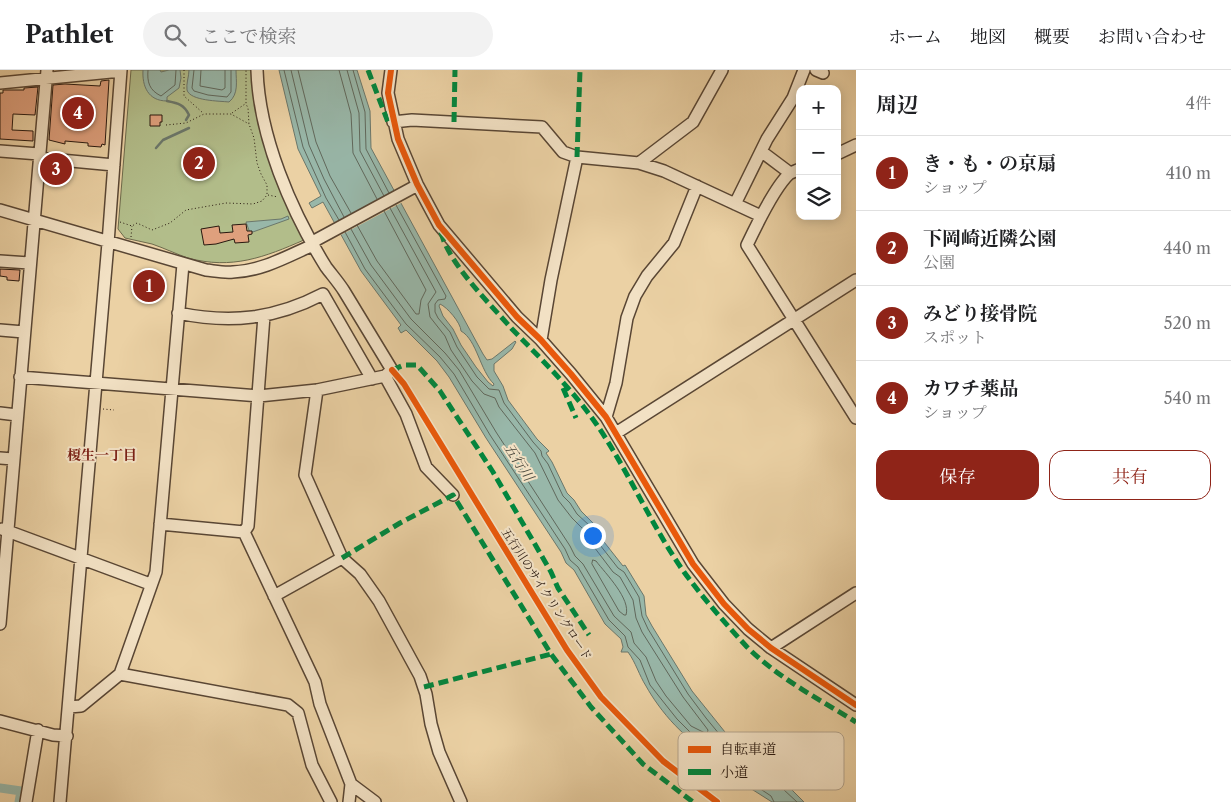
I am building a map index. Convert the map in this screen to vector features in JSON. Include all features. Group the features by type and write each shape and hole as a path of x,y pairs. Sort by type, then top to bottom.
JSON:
{"street":[{"path":"20,377 259,396 316,390 385,376 392,370 343,290 327,268 288,193 266,130 257,81 257,70"},
{"path":"391,70 388,93 398,139 416,185 439,225 517,317 541,340 606,418 693,564 724,604 748,629 771,648 856,705"},
{"path":"639,163 693,122 722,70"},
{"path":"735,204 767,139 793,98 804,70"},
{"path":"0,83 46,74 121,71 60,802"},
{"path":"0,624 4,530 13,459 46,74"},
{"path":"394,122 412,120 542,127 563,152 577,157 639,163 664,171 761,216"},
{"path":"841,152 856,145"},
{"path":"0,151 114,165"},
{"path":"762,152 795,171 783,182 761,216 747,244 856,418"},
{"path":"541,340 551,280 577,157"},
{"path":"0,210 183,264 206,270 231,272 245,271 269,265 315,242 416,185"},
{"path":"606,418 616,383 627,318 635,296 647,276 674,243 697,186"},
{"path":"0,260 30,263"},
{"path":"69,707 81,706 120,674 150,584 156,572 183,264"},
{"path":"616,433 856,280"},
{"path":"178,313 202,318 240,319 264,316 305,303 323,294 372,379"},
{"path":"244,532 248,526 264,316"},
{"path":"0,330 24,332"},
{"path":"385,376 406,414 426,467 453,495"},
{"path":"316,390 305,475 342,558 360,574 379,601 420,676 439,752 461,802"},
{"path":"0,413 17,414"},
{"path":"0,458 13,459"},
{"path":"160,524 244,532"},
{"path":"4,530 150,584"},
{"path":"244,532 315,682 320,704 351,784 349,802"},
{"path":"274,596 342,558"},
{"path":"771,648 856,593"},
{"path":"120,674 288,705 298,713 312,765 331,802"},
{"path":"0,721 67,736"},
{"path":"26,802 38,730"},
{"path":"351,784 375,802"}],"path":[{"path":"184,70 184,96 189,102 201,109 204,114"},
{"path":"117,222 132,226 137,223 152,230 170,223 186,210 226,203 253,204 262,201 267,195 267,185 261,174 254,138 249,124 246,104 246,70"},
{"path":"231,114 246,104"},
{"path":"166,125 186,123 204,114 231,114 249,124"},
{"path":"130,240 132,226"},
{"path":"100,408 114,410"}],"green space":[{"path":"131,70 255,70 255,80 304,240 276,252 248,260 219,263 188,258 152,244 125,238 118,229"}],"water":[{"path":"143,70 160,70 161,72 180,70 179,88 167,97 167,101 155,98 145,87"},
{"path":"189,70 236,70 236,87 232,99 229,102 213,101 189,94 187,88"},
{"name":"五行川","path":"279,70 357,70 370,111 371,148 483,354 487,360 492,359 516,342 512,349 494,364 494,371 503,386 508,400 537,439 549,451 546,453 567,493 594,524 597,533 623,566 625,565 644,596 646,615 652,626 692,691 725,732 682,732 658,705 628,652 621,652 623,647 621,639 605,624 574,570 566,563 561,552 486,438 449,377 437,361 406,330 401,333 398,328 401,325 361,271 323,202 312,208 309,203 321,196 298,149","holes":["440,304 446,308 459,324 461,331 471,341 485,372 494,384 493,386 476,367 461,345 439,306"]},
{"path":"288,216 289,219 250,233 246,222 281,219"},
{"path":"753,790 792,790 804,802 772,802"}],"pier":[{"path":"396,190 403,202 339,236 332,224"}],"building":[{"path":"109,80 105,145 102,144 101,147 88,146 88,143 65,141 65,144 49,140 53,85 100,86 101,81"},
{"path":"38,87 35,115 13,114 12,130 33,131 33,141 0,139 0,93 3,93 3,90 24,90 24,88"},
{"path":"150,115 162,115 160,126 150,126"},
{"path":"47,166 66,168 65,175 47,173"},
{"path":"246,224 247,231 252,231 252,234 248,235 249,242 235,243 234,239 204,245 201,229 219,226 220,233 233,232 232,225"},
{"path":"0,269 20,270 19,281 7,280 7,277 0,276"}],"waterway":[{"path":"167,101 177,103 185,108 189,115 186,120"},
{"path":"156,148 163,140 189,128"},
{"path":"0,788 21,791 19,802"}],"marked path":[{"path":"368,70 388,122"},
{"path":"454,122 455,70"},
{"path":"577,157 580,70"},
{"path":"441,232 452,257 471,283 588,412 609,443 672,554 691,582 714,610 759,658 799,688 856,722"},
{"path":"392,370 404,365 417,365 440,391 493,472 551,572 558,588 589,635"},
{"path":"563,388 576,418"},
{"path":"342,558 400,523 453,495 551,654 591,707 643,764 693,802"},
{"path":"424,687 551,654"}],"cycle path":[{"path":"391,70 388,93 398,139 417,184 439,225 517,317 541,340 571,374 606,417 693,564 724,604 748,629 771,648 856,705"},
{"name":"五行川のサイクリングロード","path":"392,370 404,384 567,650 601,697 663,761 678,772"},
{"name":"五行川のサイクリングロード","path":"701,790 717,802"}],"place":[{"name":"カワチ薬品","path":"78,113"},
{"name":"下岡崎近隣公園","path":"199,163"},
{"name":"みどり接骨院","path":"56,169"},
{"name":"き・も・の京扇","path":"149,286"}],"district":[{"name":"榎生一丁目","path":"102,455"}]}
